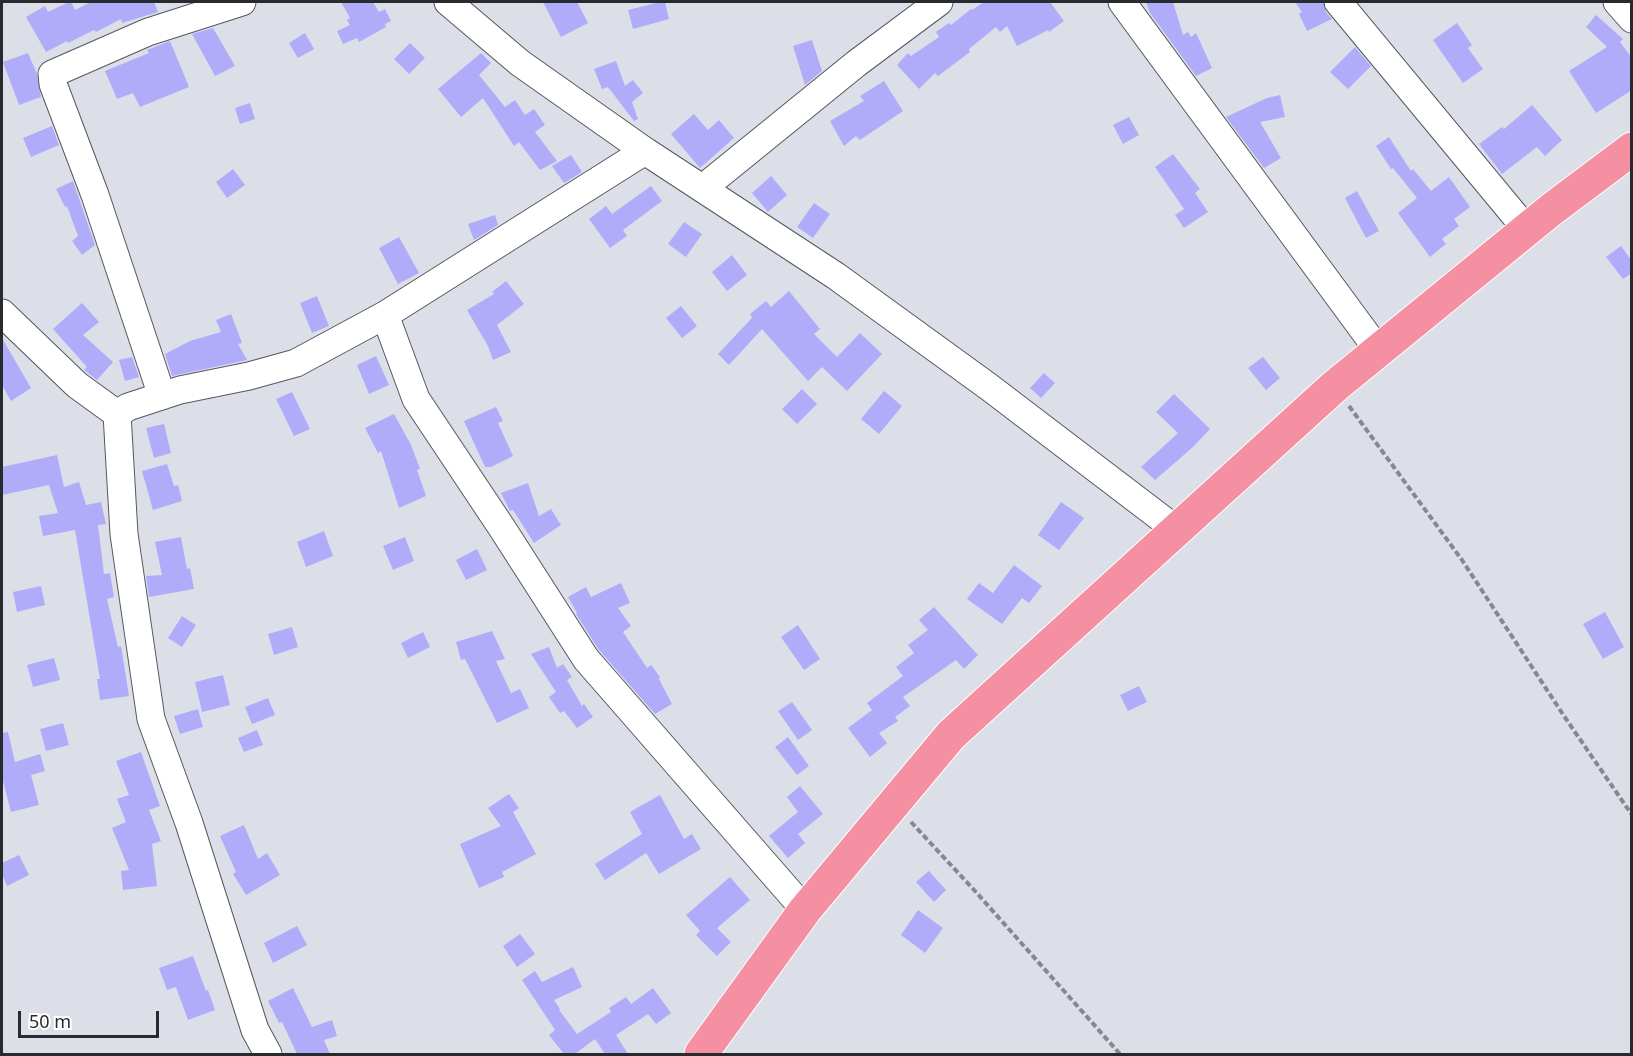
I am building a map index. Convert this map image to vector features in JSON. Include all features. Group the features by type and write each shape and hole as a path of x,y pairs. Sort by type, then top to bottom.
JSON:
{"highway":[{"path":"701,1054 805,910 951,735 1335,386 1527,230 1632,149"}],"street":[{"path":"162,396 95,195 56,94 52,74 148,32 242,2"},
{"path":"448,2 520,63 645,151 836,276 989,387 1178,531"},
{"path":"703,188 856,63 939,2"},
{"path":"1122,2 1378,350"},
{"path":"1338,2 1527,230"},
{"path":"1617,2 1632,20"},
{"path":"117,414 129,407 162,396 296,363 385,315 645,151"},
{"path":"2,313 77,385 117,414"},
{"path":"385,315 416,399 586,658 805,910"},
{"path":"117,414 124,534 152,719 189,823 255,1030 268,1054"}],"path":[{"path":"1335,386 1462,560 1632,815"},
{"path":"894,804 1120,1054"}],"building":[{"path":"69,2 75,10 91,2 154,2 158,12 122,23 121,19 96,32 94,30 46,52 26,17 45,6 48,12"},
{"path":"341,2 373,2 379,12 385,9 391,21 385,24 386,27 359,42 357,38 343,44 337,31 350,25 347,20 350,18"},
{"path":"543,2 577,2 588,23 561,37"},
{"path":"665,2 669,19 633,29 628,10"},
{"path":"984,2 1050,2 1064,21 1049,32 1048,30 1017,46 1007,26 1000,32 996,27 969,49 970,52 938,76 935,73 919,89 897,65 908,53 911,56 939,37 936,32 949,23 951,25"},
{"path":"1146,2 1173,2 1183,35 1188,32 1191,37 1196,33 1212,68 1196,76 1150,13"},
{"path":"1295,2 1323,2 1326,12 1332,19 1307,31 1299,14 1302,12"},
{"path":"1596,15 1623,39 1620,42 1632,58 1632,90 1596,113 1569,71 1607,47 1586,27"},
{"path":"1457,23 1472,45 1468,48 1483,69 1463,83 1433,40"},
{"path":"213,28 235,66 215,76 192,34"},
{"path":"305,33 314,49 298,58 289,43"},
{"path":"812,40 822,71 805,85 793,46"},
{"path":"170,41 189,87 140,107 133,93 117,99 105,71 149,53 147,50"},
{"path":"410,43 425,58 409,74 394,59"},
{"path":"1355,47 1371,66 1348,89 1330,72"},
{"path":"28,53 37,74 41,97 19,105 3,62"},
{"path":"481,53 491,63 479,75 505,107 515,100 525,115 534,109 545,125 535,132 557,161 540,170 519,142 514,146 483,98 461,117 438,89"},
{"path":"616,61 625,86 633,80 643,93 632,102 638,119 634,121 608,87 602,89 594,69"},
{"path":"884,81 903,111 860,140 856,136 844,146 830,121 864,101 860,96"},
{"path":"1280,95 1285,117 1260,122 1281,158 1264,168 1226,117 1267,98"},
{"path":"250,103 255,119 240,124 235,108"},
{"path":"1532,105 1562,140 1545,156 1537,147 1502,174 1479,144 1502,127 1504,129"},
{"path":"694,114 708,130 719,120 734,138 700,168 671,134"},
{"path":"1129,117 1139,135 1123,144 1113,125"},
{"path":"52,126 59,145 31,157 23,138"},
{"path":"1389,137 1411,171 1413,169 1431,191 1449,177 1470,207 1454,219 1459,226 1442,239 1446,244 1430,257 1398,213 1417,198 1393,168 1391,169 1376,146"},
{"path":"1173,154 1200,189 1195,193 1208,212 1184,228 1175,215 1184,209 1155,167"},
{"path":"571,155 582,172 564,183 552,166"},
{"path":"233,169 245,185 227,198 216,182"},
{"path":"771,176 787,195 768,212 752,193"},
{"path":"73,181 95,245 82,255 72,241 78,236 67,206 65,207 56,189"},
{"path":"651,186 662,201 623,230 627,236 610,248 589,219 606,206 612,214"},
{"path":"1357,191 1379,231 1366,238 1345,198"},
{"path":"814,203 830,214 813,238 797,227"},
{"path":"495,215 498,225 474,240 468,224"},
{"path":"684,222 702,234 686,257 668,244"},
{"path":"399,237 419,273 398,284 379,248"},
{"path":"1621,246 1632,261 1632,273 1623,279 1606,257"},
{"path":"732,255 747,275 727,291 712,272"},
{"path":"506,281 524,304 497,325 511,352 493,360 488,346 467,310 494,294 492,292"},
{"path":"789,291 820,329 814,334 837,357 860,333 882,354 847,391 822,367 808,381 762,329 729,365 718,354 752,318 750,314 766,301 771,307"},
{"path":"317,296 329,326 312,333 300,303"},
{"path":"82,303 99,322 83,335 113,362 97,380 84,370 87,367 53,329"},
{"path":"681,306 697,326 682,338 666,318"},
{"path":"231,314 242,343 238,344 247,360 172,376 165,354 190,341 221,332 216,320"},
{"path":"2,338 31,388 11,401 2,385"},
{"path":"376,356 389,385 369,394 357,365"},
{"path":"132,357 139,377 125,381 119,360"},
{"path":"1263,357 1280,378 1266,390 1248,368"},
{"path":"1044,373 1055,383 1041,398 1030,388"},
{"path":"802,389 817,404 797,424 782,409"},
{"path":"884,391 902,406 879,434 861,419"},
{"path":"292,392 310,429 294,436 276,399"},
{"path":"1174,394 1210,429 1155,480 1141,467 1178,433 1156,412"},
{"path":"496,407 503,421 498,423 513,456 491,467 485,467 464,421"},
{"path":"394,414 411,445 420,469 417,470 426,496 399,508 381,451 378,453 365,428"},
{"path":"164,424 171,453 154,458 146,428"},
{"path":"57,455 64,487 79,482 86,505 101,502 106,524 98,525 104,574 110,573 114,597 107,599 118,647 121,646 129,696 100,700 97,679 100,679 75,530 43,536 39,516 58,513 49,485 2,495 2,467"},
{"path":"167,464 174,486 178,485 182,501 153,510 142,471"},
{"path":"528,483 539,516 551,509 561,525 534,543 513,510 510,511 501,493"},
{"path":"1061,502 1084,518 1059,550 1038,535"},
{"path":"324,531 333,556 306,567 297,542"},
{"path":"181,537 187,569 190,568 194,589 149,597 146,576 162,575 155,542"},
{"path":"405,537 414,561 393,570 383,546"},
{"path":"477,549 487,570 466,580 456,560"},
{"path":"1014,565 1042,586 1029,603 1022,598 1002,624 967,599 979,583 993,593"},
{"path":"621,583 630,603 618,608 631,626 623,632 647,668 651,665 660,677 672,704 655,714 599,650 568,597 586,587 591,597"},
{"path":"41,586 45,605 17,612 13,592"},
{"path":"934,607 978,655 964,669 956,660 903,697 910,706 895,717 898,721 879,733 887,743 870,757 848,728 872,710 867,703 903,676 896,667 914,653 908,645 928,630 919,620"},
{"path":"1605,612 1624,647 1603,659 1583,624"},
{"path":"182,616 196,625 182,647 168,638"},
{"path":"798,625 820,659 804,670 781,637"},
{"path":"292,627 298,647 274,655 268,634"},
{"path":"492,631 505,659 496,661 511,693 520,689 529,708 497,723 465,659 461,660 456,642"},
{"path":"423,632 430,647 408,658 401,643"},
{"path":"549,647 557,668 563,664 572,677 567,680 582,706 584,704 593,717 577,728 564,711 560,713 549,697 556,692 531,654"},
{"path":"54,658 60,680 33,687 27,665"},
{"path":"223,675 230,705 202,712 195,682"},
{"path":"1139,686 1147,702 1128,711 1120,695"},
{"path":"268,698 275,715 252,724 245,707"},
{"path":"792,702 812,730 798,740 778,711"},
{"path":"198,709 203,727 180,734 174,716"},
{"path":"63,723 69,745 46,751 40,729"},
{"path":"257,730 263,745 244,752 238,738"},
{"path":"8,732 15,762 40,754 45,771 31,775 39,805 11,812 2,777 2,733"},
{"path":"788,737 809,766 797,775 775,747"},
{"path":"141,752 160,806 149,810 161,841 152,844 157,886 123,890 121,871 129,870 112,828 126,822 117,799 129,795 116,761"},
{"path":"800,786 823,814 798,834 805,843 788,858 769,836 798,812 787,797"},
{"path":"509,794 519,808 513,812 536,854 502,872 504,877 479,888 460,844 501,826 488,808"},
{"path":"660,795 684,839 692,834 701,849 659,874 646,853 605,880 595,864 642,834 630,812"},
{"path":"244,825 258,859 267,853 280,875 246,895 233,874 236,872 220,836"},
{"path":"19,855 29,875 7,886 2,874 2,863"},
{"path":"929,871 946,890 934,902 916,882"},
{"path":"730,877 750,900 717,928 731,942 717,956 696,935 700,931 686,915"},
{"path":"918,910 943,928 925,953 901,935"},
{"path":"297,926 307,945 273,963 264,943"},
{"path":"520,934 535,954 517,967 503,946"},
{"path":"193,956 215,1010 188,1020 176,987 167,990 159,968"},
{"path":"573,967 582,987 554,1000 577,1034 611,1012 609,1008 626,997 631,1004 653,988 671,1013 656,1024 648,1014 616,1035 628,1054 605,1054 595,1039 575,1054 564,1054 549,1035 555,1030 522,980 535,971 542,982"},
{"path":"293,988 312,1027 332,1020 337,1036 324,1040 330,1054 297,1054 282,1022 279,1023 268,1001"}]}
